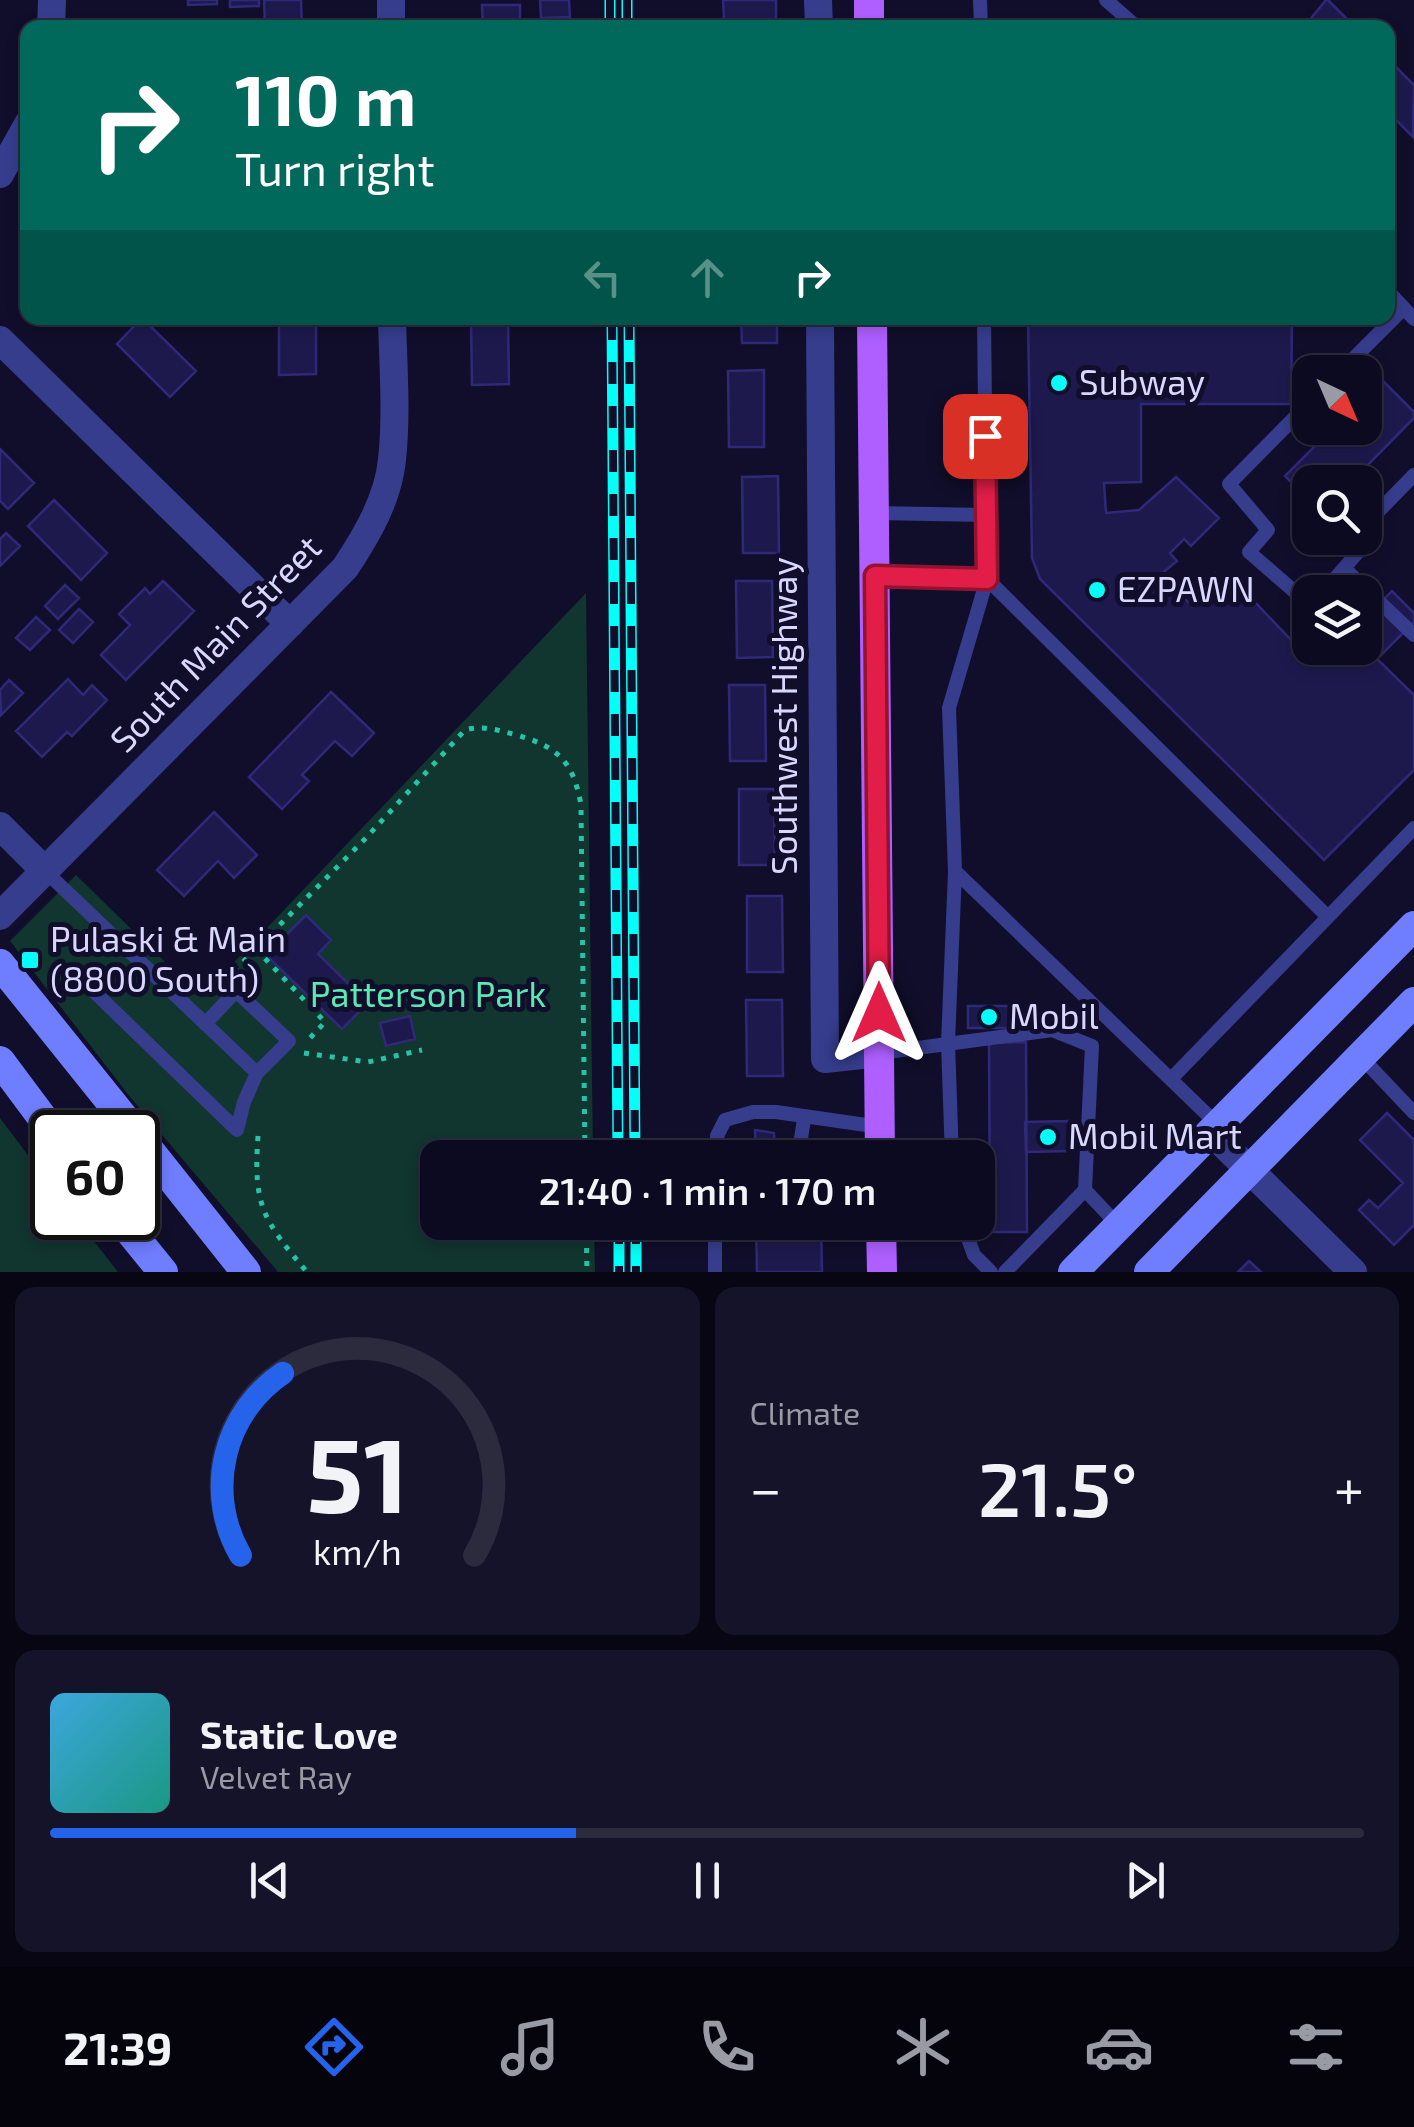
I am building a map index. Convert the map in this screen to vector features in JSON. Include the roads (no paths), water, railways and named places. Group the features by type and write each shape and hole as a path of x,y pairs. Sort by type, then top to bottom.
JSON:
{"main road":[{"path":"872,325 880,1140"},
{"path":"1074,1272 1414,926"},
{"path":"0,964 117,1110"},
{"path":"1149,1272 1414,1002"},
{"path":"0,1061 37,1110"},
{"path":"160,1164 246,1272"},
{"path":"137,1240 163,1272"},
{"path":"882,1240 882,1272"}],"street":[{"path":"0,174 20,138"},
{"name":"South Main Street","path":"0,916 346,568 367,534 392,462 392,325"},
{"name":"Southwest Highway","path":"820,325 825,1059 880,1053"},
{"path":"0,340 290,624"},
{"path":"0,826 45,871"},
{"path":"1215,1128 1248,1170 1353,1272"}],"lane":[{"path":"1106,0 1129,20"},
{"path":"951,1140 948,1044 955,871 949,708 987,579 984,325"},
{"path":"1360,355 1395,325"},
{"path":"1292,420 1229,484 1268,530 1250,552 1292,590"},
{"path":"1338,575 1366,543 1371,518 1414,475"},
{"path":"874,513 986,514"},
{"path":"1344,568 1414,635"},
{"path":"875,576 987,579 1328,917"},
{"path":"1171,1079 1414,828"},
{"path":"45,871 257,1073"},
{"path":"955,871 1171,1079 1215,1128"},
{"path":"81,978 237,1130 257,1073 289,1041 236,992 205,1024"},
{"path":"880,1053 1052,1030 1092,1046 1085,1190 1004,1272"},
{"path":"1360,1056 1414,1112"},
{"path":"716,1140 725,1120 753,1112 804,1119 873,1140"},
{"path":"801,1140 804,1119"},
{"path":"1085,1190 1119,1226"},
{"path":"714,1272 715,1240"},
{"path":"969,1240 974,1255 992,1272"}],"railway":[{"path":"610,0 610,20"},
{"path":"627,0 627,20"},
{"path":"612,325 618,1140"},
{"path":"629,325 635,1140"},
{"path":"619,1240 619,1272"},
{"path":"636,1240 636,1272"}],"place":[{"name":"Subway","path":"1059,383"},
{"name":"EZPAWN","path":"1097,590"},
{"name":"Pulaski & Main (8800 South)","path":"30,960"},
{"name":"Mobil","path":"989,1017"},
{"name":"Mobil Mart","path":"1048,1137"}],"park label":[{"name":"Patterson Park","path":"428,995"}]}
